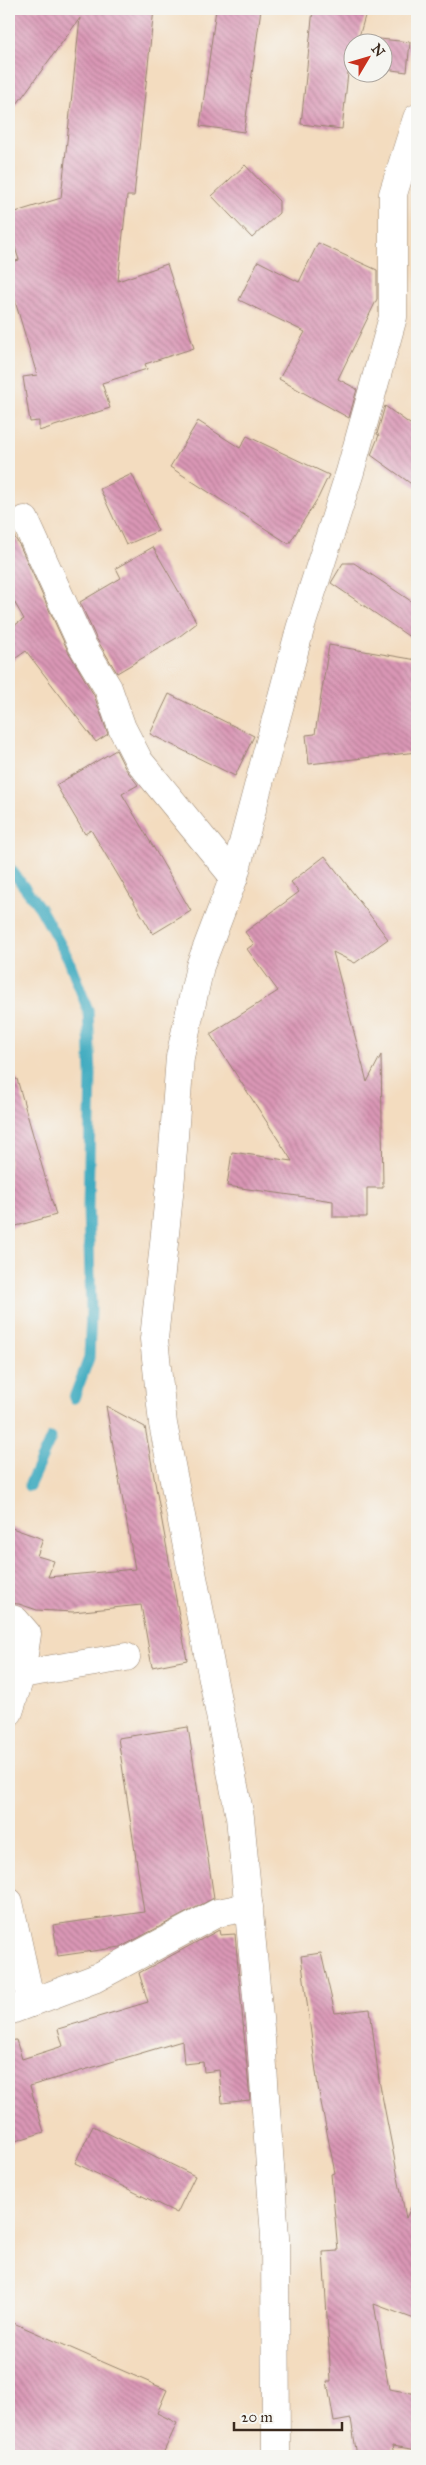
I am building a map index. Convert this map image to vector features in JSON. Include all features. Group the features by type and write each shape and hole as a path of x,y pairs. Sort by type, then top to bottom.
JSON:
{"street":[{"path":"276,2456 275,2237 261,2039 240,1817 163,1424 154,1339 171,1176 180,1057 200,966 234,877 300,629 350,472 393,317 394,194 417,118"},
{"path":"25,520 82,645 108,688 122,728 139,761 234,877"},
{"path":"9,1618 15,1620 27,1634 21,1674 9,1712"},
{"path":"21,1674 126,1657"},
{"path":"9,1902 20,2007 94,1979 217,1913 249,1907"}],"building":[{"path":"9,9 154,9 134,196 127,196 118,281 167,264 194,348 145,364 147,369 102,383 110,408 39,431 39,421 30,422 23,377 37,375 9,281 9,263 19,260 9,229 9,214 61,198 80,18 9,115"},
{"path":"216,9 261,9 244,132 200,126"},
{"path":"313,9 367,9 360,32 344,32 344,82 347,82 342,129 301,124"},
{"path":"394,40 410,42 407,72 394,70"},
{"path":"245,165 279,201 279,213 252,238 212,196"},
{"path":"318,243 377,270 377,299 338,379 357,389 349,418 279,379 305,332 239,300 258,261 299,282"},
{"path":"385,406 417,429 417,488 371,455 379,435 377,434"},
{"path":"198,421 240,448 247,436 329,475 318,498 289,544 170,467"},
{"path":"132,474 158,531 126,545 100,489"},
{"path":"9,528 20,546 68,651 94,695 108,734 96,742 26,651 9,663 9,629 24,619 9,593"},
{"path":"153,547 197,623 180,636 117,673 96,638 80,602 121,578 116,568"},
{"path":"343,563 354,563 417,605 417,642 331,583"},
{"path":"329,645 417,660 417,752 309,764 306,735 315,734"},
{"path":"169,694 254,736 235,776 150,734"},
{"path":"116,750 125,768 138,785 122,794 191,911 153,934 91,830 85,834 56,785"},
{"path":"325,856 388,939 355,963 333,952 367,1082 381,1055 383,1188 367,1188 367,1217 333,1217 333,1201 227,1186 232,1152 292,1161 210,1034 278,991 247,949 254,944 245,932 299,892 291,882"},
{"path":"17,1079 56,1215 9,1228 9,1080"},
{"path":"106,1406 145,1427 187,1660 152,1667 141,1605 73,1612 37,1610 9,1603 9,1527 43,1539 37,1556 54,1561 48,1577 135,1569"},
{"path":"188,1727 214,1898 121,1947 58,1956 53,1925 144,1912 118,1738"},
{"path":"219,1930 220,1935 235,1934 250,2100 222,2103 219,2070 204,2072 203,2062 184,2064 182,2041 30,2086 44,2132 9,2143 9,2041 16,2040 22,2059 63,2046 58,2029 148,2002 139,1973"},
{"path":"321,1953 335,2013 370,2009 379,2080 406,2218 417,2195 417,2320 374,2304 389,2389 417,2394 417,2450 392,2446 394,2456 357,2456 351,2419 334,2422 327,2381 331,2381 323,2252 338,2251 331,2174 335,2173 318,2087 301,1956"},
{"path":"93,2126 195,2176 177,2213 75,2163"},
{"path":"9,2321 167,2390 157,2413 177,2423 162,2456 9,2456"}],"waterway":[{"path":"9,867 40,908 68,958 88,1010 91,1074 88,1207 91,1312 89,1358 74,1398"},
{"path":"29,1486 51,1438"}]}
